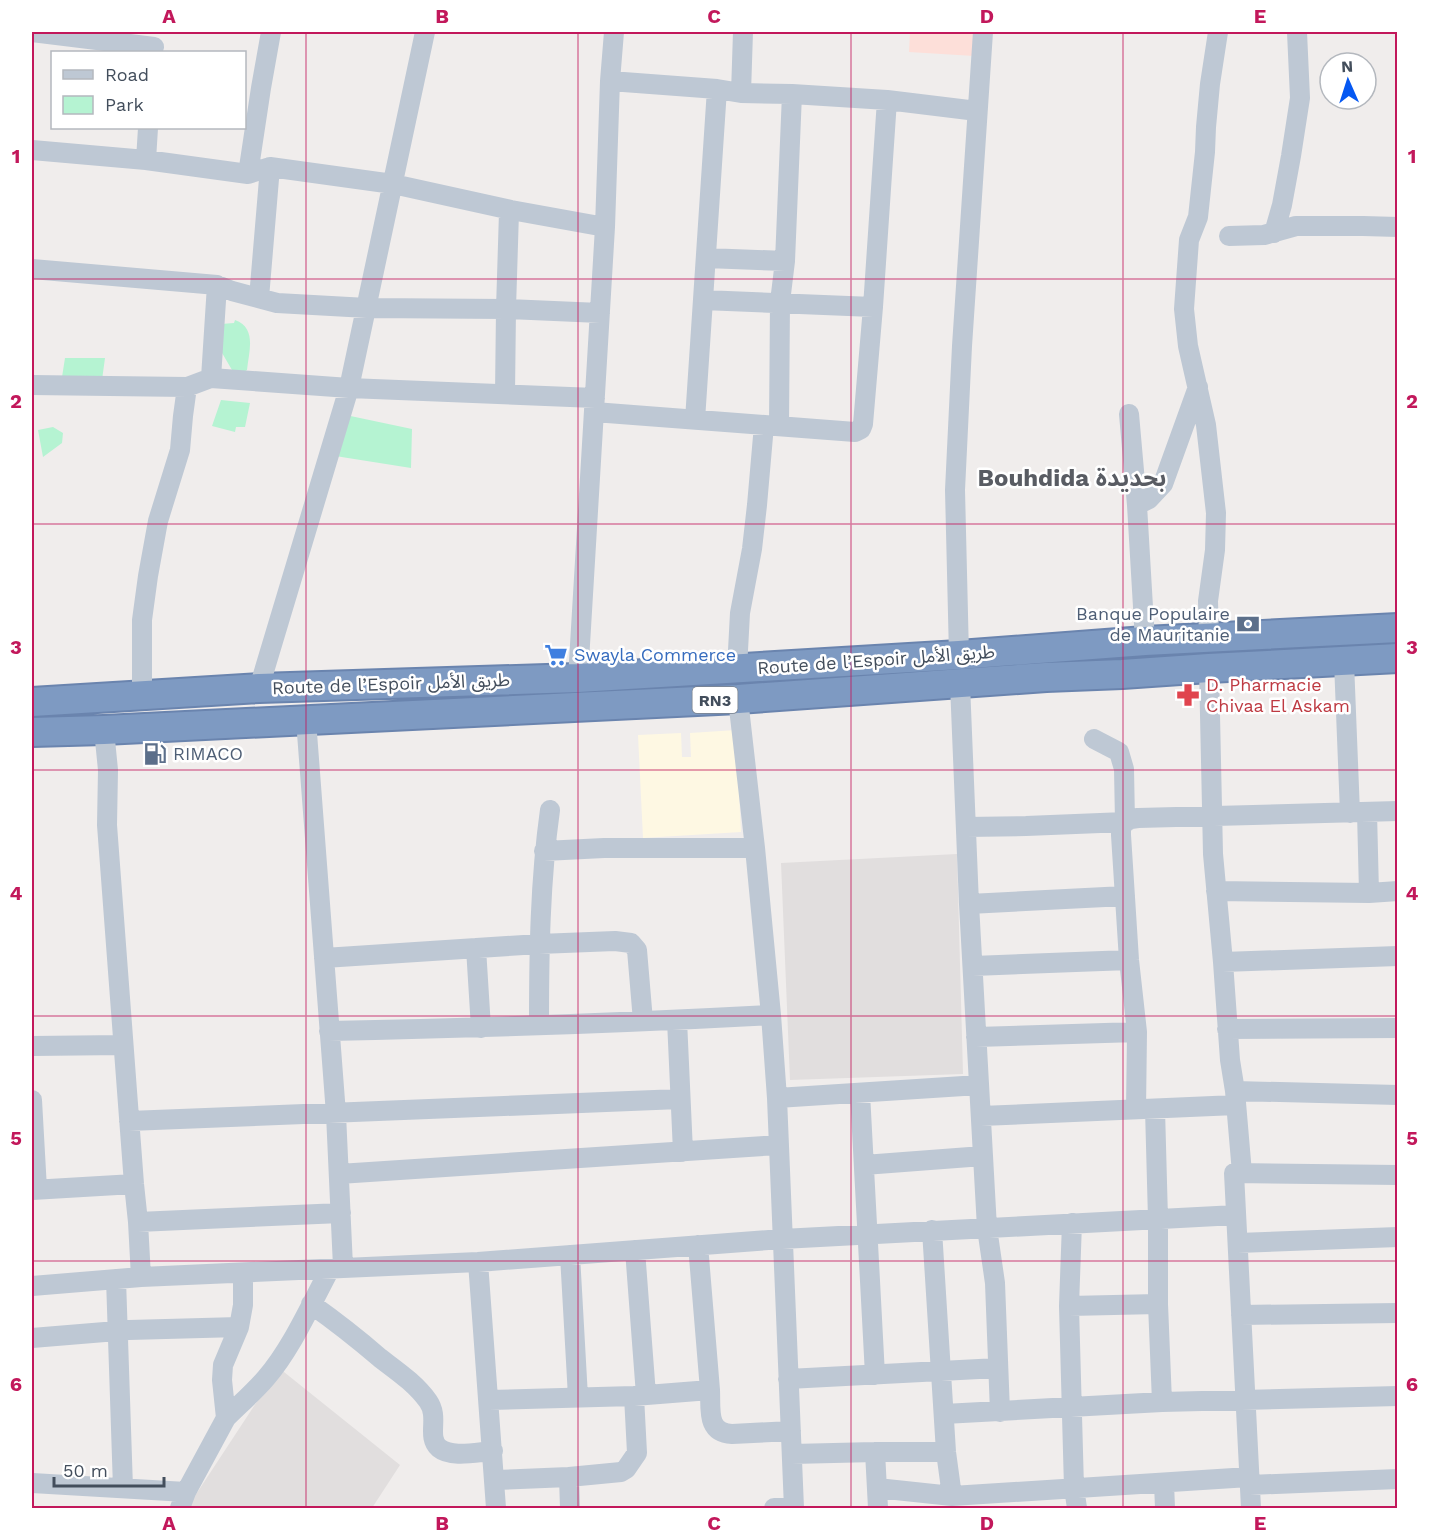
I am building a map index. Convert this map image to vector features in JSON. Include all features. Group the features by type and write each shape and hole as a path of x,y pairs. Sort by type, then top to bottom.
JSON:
{"highway":[{"name":"Route de l’Espoir طريق الأمل","path":"32,702 259,688 578,678 959,655 1145,641 1398,628"},
{"name":"Route de l’Espoir طريق الأمل","path":"32,732 738,699 1046,677 1398,658"}],"street":[{"path":"32,32 154,44"},
{"path":"248,174 271,32"},
{"path":"259,688 349,388 425,32"},
{"path":"578,678 605,227 614,32"},
{"path":"741,93 744,32"},
{"path":"959,655 955,490 962,346 983,32"},
{"path":"1209,638 1208,602 1215,550 1216,513 1206,425 1188,346 1184,309 1189,240 1198,217 1210,84 1218,32"},
{"path":"1274,233 1282,205 1300,98 1297,32"},
{"path":"610,81 741,93 888,100 977,111"},
{"path":"695,420 717,89"},
{"path":"737,669 740,613 771,425 785,261 792,94"},
{"path":"32,390 187,387 211,378 349,388 506,394 695,420 855,432 861,429 863,424 888,100"},
{"path":"146,160 148,129"},
{"path":"32,150 146,160 248,174 270,167 393,184 511,210 605,227"},
{"path":"259,298 270,167"},
{"path":"506,394 506,309 509,212 511,210"},
{"path":"1228,236 1264,235 1296,226 1398,227"},
{"path":"706,258 785,261"},
{"path":"32,269 217,285 277,303 367,309 600,312"},
{"path":"211,378 217,285"},
{"path":"703,300 873,307"},
{"path":"142,696 142,620 148,576 158,521 180,450 187,387"},
{"path":"1137,505 1149,499 1163,484 1198,387"},
{"path":"1129,414 1145,641"},
{"path":"1344,662 1358,813 1369,893"},
{"path":"1209,668 1216,891 1242,1173"},
{"path":"960,684 976,1037 987,1228 995,1284 1000,1412"},
{"path":"738,699 755,848 777,1098 794,1508 774,1509"},
{"path":"32,1483 123,1488 183,1500 226,1418 266,1378 336,1268 341,1213 336,1114 306,720"},
{"path":"104,730 108,770 107,825 141,1277"},
{"path":"1094,739 1119,752 1124,769 1125,822 1121,828 1121,835 1129,960 1137,1032 1136,1110"},
{"path":"539,1025 539,944 544,852 550,810"},
{"path":"966,827 1125,822 1131,819 1212,816 1398,811"},
{"path":"544,852 604,848 755,848"},
{"path":"1216,891 1369,893 1398,891"},
{"path":"969,904 1125,896"},
{"path":"324,958 539,944 615,941 631,943 637,950 643,1021"},
{"path":"476,948 481,1028"},
{"path":"1223,962 1398,956"},
{"path":"973,966 1129,960"},
{"path":"329,1031 481,1028 771,1015"},
{"path":"678,1020 682,1152"},
{"path":"1227,1029 1398,1028"},
{"path":"976,1037 1137,1032"},
{"path":"32,1046 123,1045"},
{"path":"777,1098 979,1085"},
{"path":"860,1094 875,1375"},
{"path":"981,1116 1155,1109 1235,1098 1398,1095"},
{"path":"129,1121 681,1099"},
{"path":"32,1100 34,1190 134,1184"},
{"path":"1155,1109 1162,1402"},
{"path":"339,1174 778,1145"},
{"path":"864,1165 983,1156"},
{"path":"1251,1509 1234,1173 1398,1175"},
{"path":"138,1222 341,1213"},
{"path":"32,1286 141,1277 478,1262 932,1230 1236,1215"},
{"path":"1072,1223 1069,1306 1074,1488 1077,1509"},
{"path":"932,1230 946,1452 952,1502"},
{"path":"1238,1243 1398,1237"},
{"path":"698,1245 712,1421 717,1430 725,1434 791,1431"},
{"path":"495,1480 621,1472 632,1462 637,1453 640,1395 635,1250"},
{"path":"570,1255 578,1397"},
{"path":"478,1262 496,1509"},
{"path":"226,1418 222,1380 223,1365 239,1327 243,1305 243,1273"},
{"path":"116,1280 123,1488"},
{"path":"311,1304 355,1336 413,1384 433,1409 435,1421 432,1434 435,1444 449,1454 493,1450"},
{"path":"1069,1306 1158,1304"},
{"path":"1241,1315 1398,1313"},
{"path":"32,1338 118,1331 239,1327"},
{"path":"788,1379 998,1368"},
{"path":"489,1400 640,1395 710,1390"},
{"path":"944,1414 1162,1402 1398,1396"},
{"path":"875,1452 878,1509"},
{"path":"792,1454 946,1452"},
{"path":"569,1477 570,1509"},
{"path":"877,1488 952,1502 1010,1501 1074,1488 1164,1483 1398,1479"},
{"path":"1164,1483 1165,1509"}],"shaded area":[{"path":"910,32 975,33 974,56 909,52"},
{"path":"736,730 741,832 643,838 638,735 681,733 682,757 691,757 690,733"},
{"path":"957,854 963,1074 790,1080 781,863"},
{"path":"279,1368 400,1465 372,1508 187,1508"}],"green space":[{"path":"235,320 246,329 250,341 247,370 240,374 232,370 218,346 221,324 234,323"},
{"path":"65,358 105,358 102,380 62,377"},
{"path":"221,400 250,403 245,427 236,427 235,432 212,426"},
{"path":"341,414 412,429 411,468 329,455"},
{"path":"53,427 63,433 62,443 43,457 38,430"}],"place":[{"name":"Banque Populaire de Mauritanie","path":"1248,624"},
{"name":"Swayla Commerce","path":"556,655"},
{"name":"D. Pharmacie Chivaa El Askam","path":"1188,695"},
{"name":"RIMACO","path":"155,754"}],"district":[{"name":"Bouhdida بحديدة","path":"1072,478"}]}
